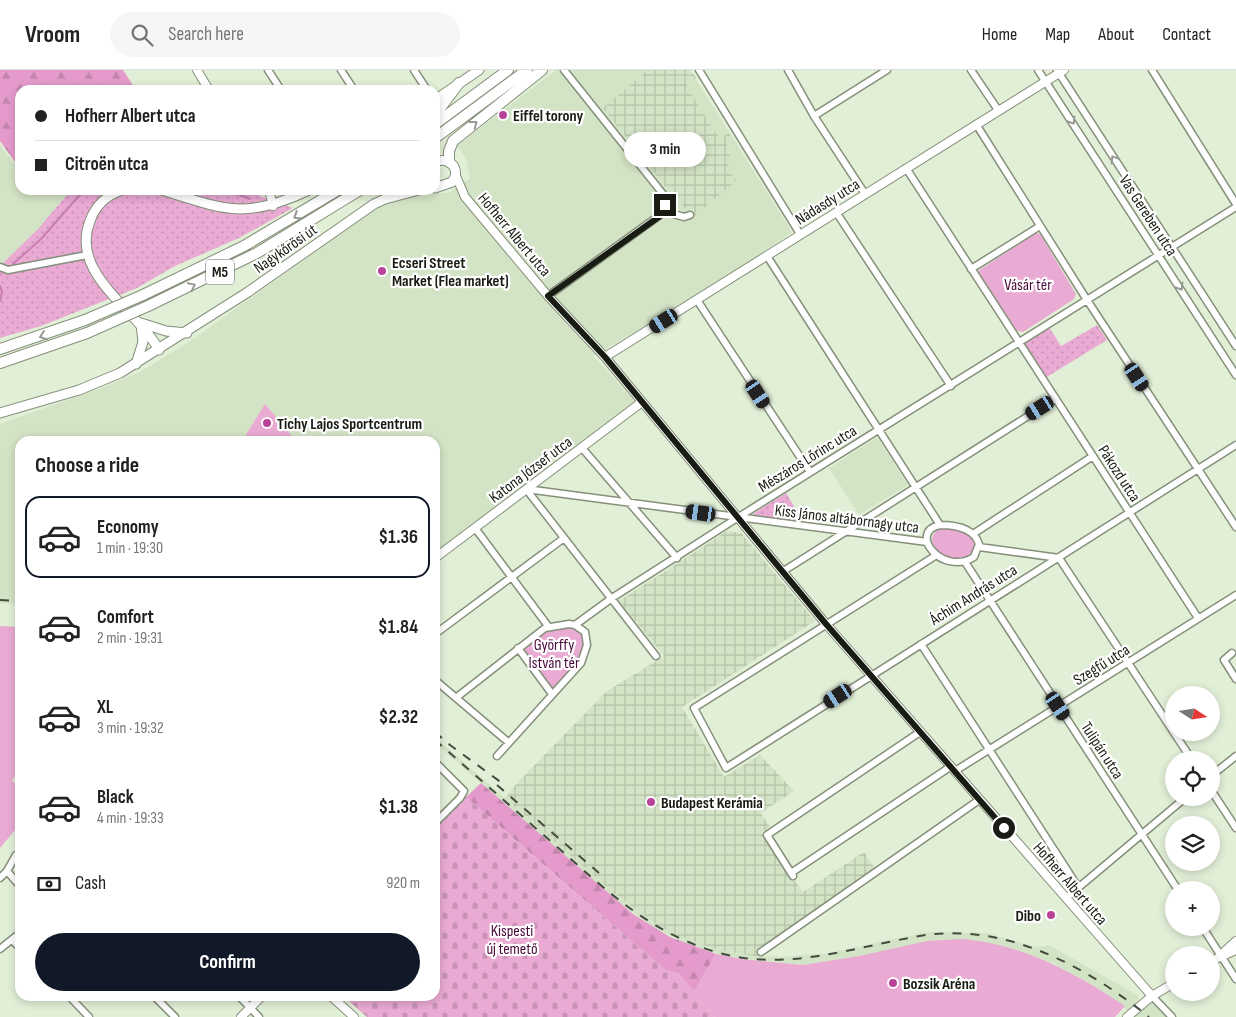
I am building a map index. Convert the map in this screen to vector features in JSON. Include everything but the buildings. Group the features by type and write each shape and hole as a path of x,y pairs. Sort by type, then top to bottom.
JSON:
{"main road":[{"path":"440,96 478,70"},
{"path":"440,120 508,70"},
{"path":"440,134 527,70"},
{"path":"449,162 449,151 453,141 542,70"},
{"path":"440,108 459,83"},
{"path":"440,161 449,162 455,168 456,176 440,186"},
{"path":"113,195 103,201 91,217 85,241 87,255 98,276 141,323 159,350"},
{"path":"179,195 226,209 254,209 273,206 298,195"},
{"name":"M5","path":"0,349 85,320 143,295 236,250 330,195"},
{"name":"M5","path":"0,364 87,333 148,306 257,253 352,195"},
{"name":"Nagykőrösi út","path":"0,413 79,390 120,374 187,333 374,204 403,195"},
{"path":"141,323 166,331 187,333"},
{"path":"136,364 143,342 141,323"}],"street":[{"path":"197,70 206,85"},
{"path":"268,70 278,85"},
{"path":"341,70 351,85"},
{"path":"414,70 424,85"},
{"path":"548,296 660,216 665,201 663,194 564,70"},
{"path":"699,70 800,234"},
{"path":"788,70 814,116 865,194"},
{"path":"814,116 878,73 887,70"},
{"path":"971,70 998,110"},
{"name":"Vas Gereben utca","path":"1038,70 1236,375"},
{"path":"906,168 1018,342 1087,300 1158,253 1172,248 1236,205 1152,70"},
{"name":"Nádasdy utca","path":"605,357 1060,71"},
{"name":"Vas Gereben utca","path":"1060,71 1236,346"},
{"path":"976,124 1087,300 1236,528"},
{"name":"Hofherr Albert utca","path":"456,176 464,195 548,296 605,357 826,624 1172,1017"},
{"name":"Hofherr Albert utca","path":"440,186 464,195"},
{"path":"270,195 273,206"},
{"path":"663,210 684,216 690,215"},
{"path":"836,212 951,386"},
{"path":"971,269 1040,226"},
{"path":"0,267 8,270 87,255"},
{"path":"767,256 940,525"},
{"path":"697,300 810,472"},
{"name":"Mészáros Lőrinc utca","path":"575,625 612,598 737,518 951,386 1018,342"},
{"name":"Pákozd utca","path":"1018,342 1198,618"},
{"path":"782,572 1055,399"},
{"name":"Katona József utca","path":"440,554 642,402"},
{"name":"Áchim András utca","path":"826,624 694,708 726,768 1236,445"},
{"path":"582,448 677,558"},
{"path":"826,624 935,556 949,561 965,562 974,558 979,547 978,541 973,534 1093,456"},
{"path":"526,489 656,656"},
{"name":"Kiss János altábornagy utca","path":"526,489 927,542"},
{"name":"Kiss János altábornagy utca","path":"935,556 930,551 927,542 931,530 940,525 960,528 973,534"},
{"path":"474,528 548,626"},
{"path":"440,630 564,538"},
{"path":"979,547 1059,558 1186,751"},
{"name":"Tulipán utca","path":"965,562 991,599 1172,881"},
{"name":"Szegfű utca","path":"920,732 767,835 792,874 953,769 989,750 1129,664 1236,595"},
{"path":"457,697 548,626 561,624 575,625 586,635 585,654 578,667 497,756"},
{"path":"921,644 1078,888"},
{"path":"518,648 552,694"},
{"path":"1232,653 1224,660 1236,679"},
{"path":"440,684 508,742"},
{"path":"1220,769 1236,756"},
{"path":"440,767 464,790 440,817"},
{"path":"761,952 980,800"},
{"path":"1220,804 1236,828"},
{"path":"1066,898 1176,806"},
{"path":"0,878 7,871 15,857"},
{"path":"7,871 15,880"},
{"path":"1208,936 1236,979"},
{"path":"0,949 15,937"},
{"path":"12,940 15,943"},
{"path":"1221,955 1236,941"},
{"path":"1221,955 1236,950"},
{"path":"1127,1017 1152,996 1165,988"},
{"path":"74,1001 90,1017"},
{"path":"159,1001 175,1017"},
{"path":"244,1001 260,1017"},
{"path":"242,1017 257,1001"},
{"path":"336,1001 354,1017"}],"shaded area":[{"path":"556,70 690,70 792,232 720,283 593,356 635,401 440,549 440,436 292,436 265,404 245,436 15,436 15,604 0,603 0,424 104,387 140,372 186,344 383,204 400,199 440,195 440,193 450,192 470,178 466,158 457,146"},
{"path":"648,70 687,70 689,75 693,73 696,78 687,84 689,90 717,135 722,137 729,133 732,138 727,144 730,158 728,168 736,181 693,217 665,186 603,108"},
{"path":"0,144 15,164 15,195 67,195 38,229 0,266"},
{"path":"877,437 908,485 859,515 829,468"},
{"path":"727,531 741,533 815,621 682,707 724,777 760,755 794,791 761,813 770,827 761,833 803,892 864,852 879,874 760,957 717,950 671,933 656,924 610,890 505,798 518,782 607,691 664,656 619,601"},
{"path":"440,741 610,890 656,924 692,941 717,950 754,956 782,957 830,953 926,932 986,933 1036,947 1049,945 1139,996 1137,1003 1141,1006 1151,1000 1167,1017 1136,1017 1108,995 1054,964 1022,952 973,940 927,941 859,956 803,965 729,957 691,945 654,928 608,894 440,747"}],"green space":[{"path":"0,70 123,70 133,85 15,85 15,162 0,141"},
{"path":"67,195 258,195 293,208 239,238 175,266 137,288 41,326 0,338 0,266 38,229"},
{"name":"Vásár tér","path":"1036,233 1040,234 1076,294 1074,299 1023,332 1015,330 978,271"},
{"path":"1097,325 1107,340 1045,378 1023,343 1049,327 1061,346"},
{"name":"Tichy Lajos Sportcentrum","path":"265,404 292,436 245,436"},
{"path":"786,493 804,523 755,517 753,514"},
{"path":"945,527 963,532 973,539 975,548 971,555 956,559 937,554 932,538 936,532"},
{"name":"Györffy István tér","path":"561,624 583,630 585,654 552,694 518,648 535,634"},
{"path":"0,626 15,627 15,776 12,781 15,783 15,830 0,848"},
{"path":"481,783 633,914 670,937 716,954 694,992 679,974 665,970 466,797"},
{"name":"Kispesti új temető","path":"460,796 466,797 665,970 679,974 715,1017 367,1017 349,1001 440,1001 440,817"},
{"name":"Bozsik Aréna","path":"962,939 1006,947 1048,962 1087,982 1125,1006 1115,1017 715,1017 694,992 716,954 742,959 803,965 859,956 927,941"}],"waterway":[{"path":"14,263 41,239 80,195"},
{"path":"240,195 250,199"},
{"path":"0,286 2,292 0,301"}],"railway":[{"path":"0,600 15,601"},
{"path":"440,736 506,786"},
{"path":"440,744 592,878 649,921 692,944 743,958 769,960 795,959 847,951 926,935 957,933 987,936 1017,943 1073,966 1100,982 1149,1017"},
{"path":"497,785 599,873"}],"place":[{"name":"Eiffel torony","path":"503,115"},
{"name":"Ecseri Street Market (Flea market)","path":"382,271"},
{"name":"Tichy Lajos Sportcentrum","path":"267,423"},
{"name":"Budapest Kerámia","path":"651,802"},
{"name":"Dibo","path":"1051,915"},
{"name":"Bozsik Aréna","path":"893,983"}],"route":[{"path":"665,205 660,216 548,296 605,357 826,624 1004,828"}]}
